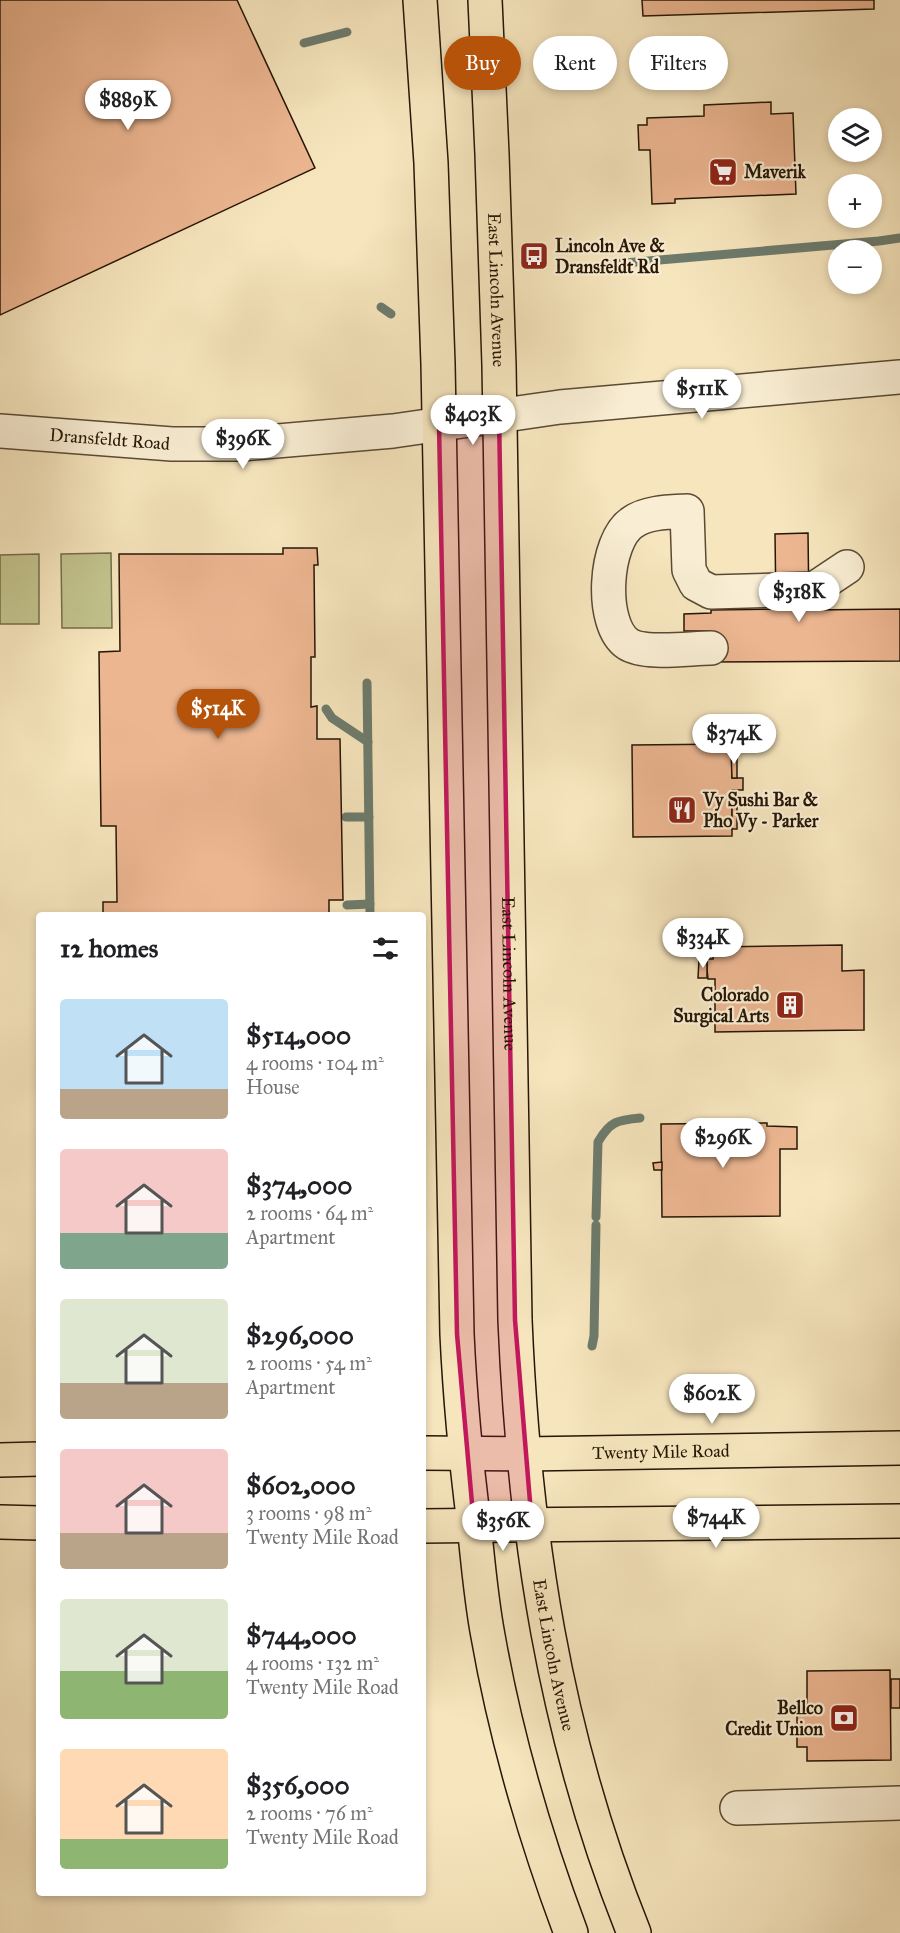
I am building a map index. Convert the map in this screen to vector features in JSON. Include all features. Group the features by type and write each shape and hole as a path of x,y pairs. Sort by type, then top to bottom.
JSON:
{"main road":[{"path":"420,0 431,163 439,425 457,1334 465,1454 486,1622 512,1745 537,1834 571,1933"},
{"name":"East Lincoln Avenue","path":"484,0 492,154 499,416 515,1320 524,1454 543,1612 567,1728 604,1855 634,1933"},
{"name":"Twenty Mile Road","path":"426,1453 524,1454 900,1448"},
{"path":"0,1460 36,1459"},
{"path":"426,1526 900,1521"},
{"path":"0,1522 36,1523"}],"street":[{"name":"Dransfeldt Road","path":"0,431 139,442 215,445 351,435 560,407 900,377"},
{"path":"711,648 652,649 630,645 617,632 611,614 612,555 626,528 632,522 650,515 687,511 689,570 696,584 711,592 814,589 847,567"},
{"path":"737,1808 900,1803"}],"highlighted area":[{"path":"499,416 515,1320 532,1526 474,1526 457,1334 439,425"}],"green space":[{"path":"111,553 112,628 62,628 61,554"},
{"path":"39,554 39,624 0,624 0,555"}],"building":[{"path":"0,0 237,0 315,168 0,315"},
{"path":"642,0 874,0 874,9 643,16"},
{"name":"Maverik","path":"771,102 771,114 793,113 796,194 675,199 675,203 652,204 650,150 639,150 638,125 647,125 647,118 704,116 704,105"},
{"path":"808,533 809,610 900,609 900,661 711,662 710,631 684,631 684,614 711,613 711,610 776,609 775,534"},
{"path":"283,548 317,548 318,565 314,565 315,657 311,657 311,707 317,706 317,739 340,739 343,900 329,900 329,912 103,912 103,902 117,902 116,826 101,826 99,652 120,651 119,554 283,554"},
{"name":"Vy Sushi Bar & Pho Vy - Parker","path":"732,744 732,778 743,778 743,790 732,790 732,836 633,837 632,745"},
{"path":"731,752 737,752 737,778 732,778"},
{"path":"732,790 737,790 737,829 732,829"},
{"name":"Colorado Surgical Arts","path":"842,945 842,971 864,970 864,1030 715,1032 715,979 708,979 707,969 707,959 713,959 714,947"},
{"path":"699,960 707,960 707,978 698,978"},
{"path":"767,1123 767,1126 797,1127 797,1149 780,1149 780,1216 662,1217 661,1124"},
{"path":"662,1162 662,1170 654,1170 653,1163"},
{"name":"Bellco Credit Union","path":"890,1670 891,1760 807,1761 807,1747 797,1747 797,1708 807,1708 807,1671"},
{"path":"891,1679 900,1679 900,1708 891,1708"}],"waterway":[{"path":"304,43 347,32"},
{"path":"613,264 900,238"},
{"path":"381,307 391,314"},
{"path":"367,683 370,912"},
{"path":"326,709 332,718 368,742"},
{"path":"346,817 369,817"},
{"path":"347,905 370,904"},
{"path":"596,1217 598,1142 615,1123 640,1118"},
{"path":"592,1346 596,1225"}],"place":[{"name":"Maverik","path":"723,172"},
{"name":"Lincoln Ave & Dransfeldt Rd","path":"534,256"},
{"name":"Vy Sushi Bar & Pho Vy - Parker","path":"682,810"},
{"name":"Colorado Surgical Arts","path":"790,1005"},
{"name":"Bellco Credit Union","path":"844,1718"}]}
